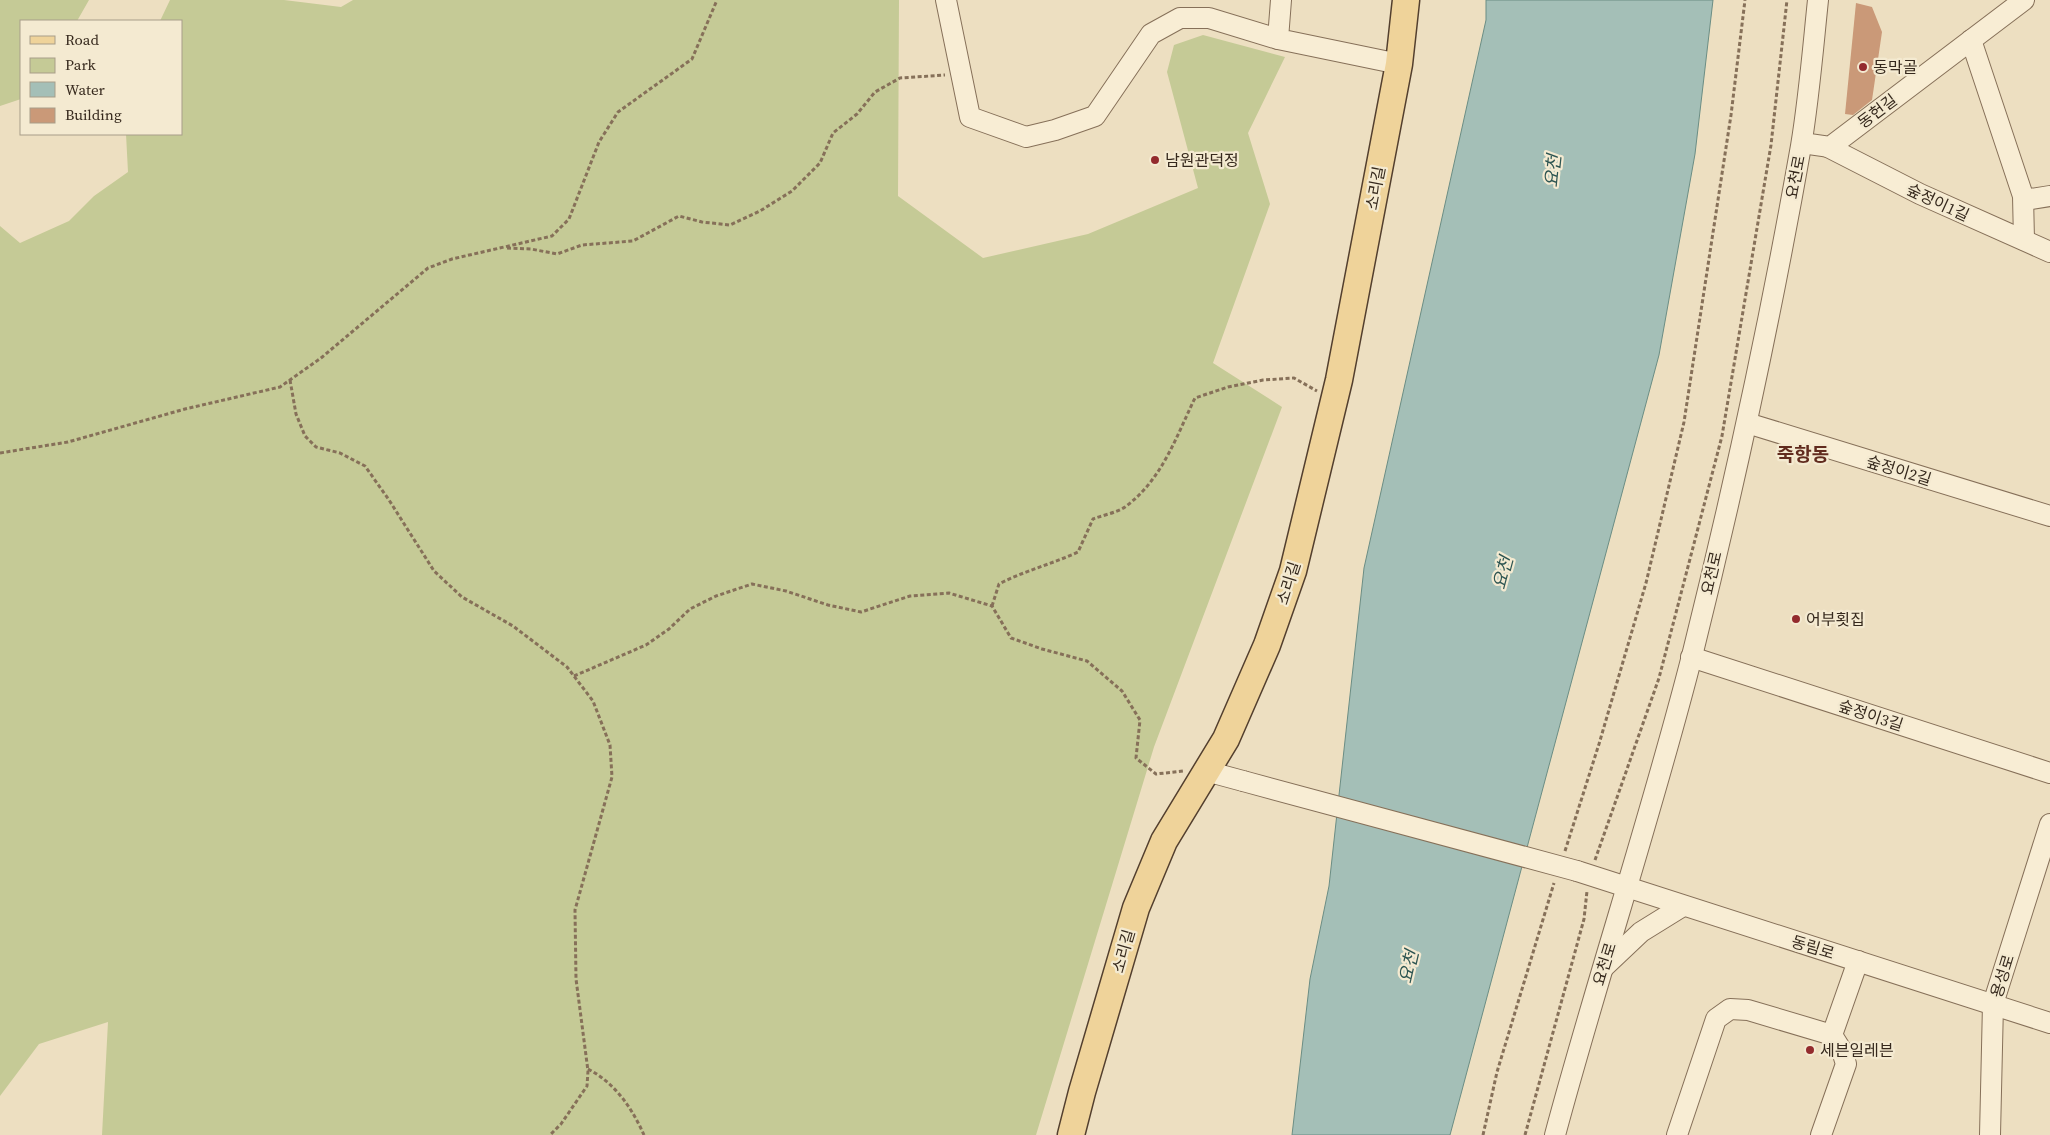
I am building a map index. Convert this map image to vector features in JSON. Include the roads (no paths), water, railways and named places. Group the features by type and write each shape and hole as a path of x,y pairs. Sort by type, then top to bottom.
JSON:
{"main road":[{"name":"소리길","path":"1071,1135 1136,908 1164,841 1226,738 1246,697 1267,645 1293,571 1336,393 1399,64 1406,0"}],"street":[{"path":"946,0 970,118 1026,137 1055,130 1095,116 1151,34 1180,18 1209,18 1278,39 1399,64"},
{"path":"1278,39 1281,0"},
{"name":"요천로","path":"1555,1135 1602,969 1628,888 1691,657 1747,423 1802,143 1818,0"},
{"name":"동헌길","path":"1828,147 2024,0"},
{"path":"1971,40 2024,200 2024,240"},
{"path":"1802,143 1828,147"},
{"name":"숲정이1길","path":"1828,147 1920,194 2050,252"},
{"path":"2024,200 2050,196"},
{"name":"숲정이2길","path":"1747,423 2050,516"},
{"name":"숲정이3길","path":"1691,657 2050,773"},
{"name":"동림로","path":"1206,771 1583,874 2050,1023"},
{"name":"용성로","path":"1990,1135 1993,1004 2050,824"},
{"path":"1602,969 1641,932 1683,906"},
{"path":"1832,1036 1858,961"},
{"path":"1676,1135 1716,1020 1730,1009 1748,1010 1832,1036 1842,1051 1846,1064 1821,1135"}],"water":[{"name":"요천","path":"1486,0 1713,0 1695,154 1659,355 1450,1135 1292,1135 1310,979 1329,886 1364,568 1486,20"}],"place":[{"name":"동막골","path":"1863,67"},
{"name":"남원관덕정","path":"1155,160"},
{"name":"어부횟집","path":"1796,619"},
{"name":"세븐일레븐","path":"1810,1050"}],"district":[{"name":"죽항동","path":"1803,454"}]}
